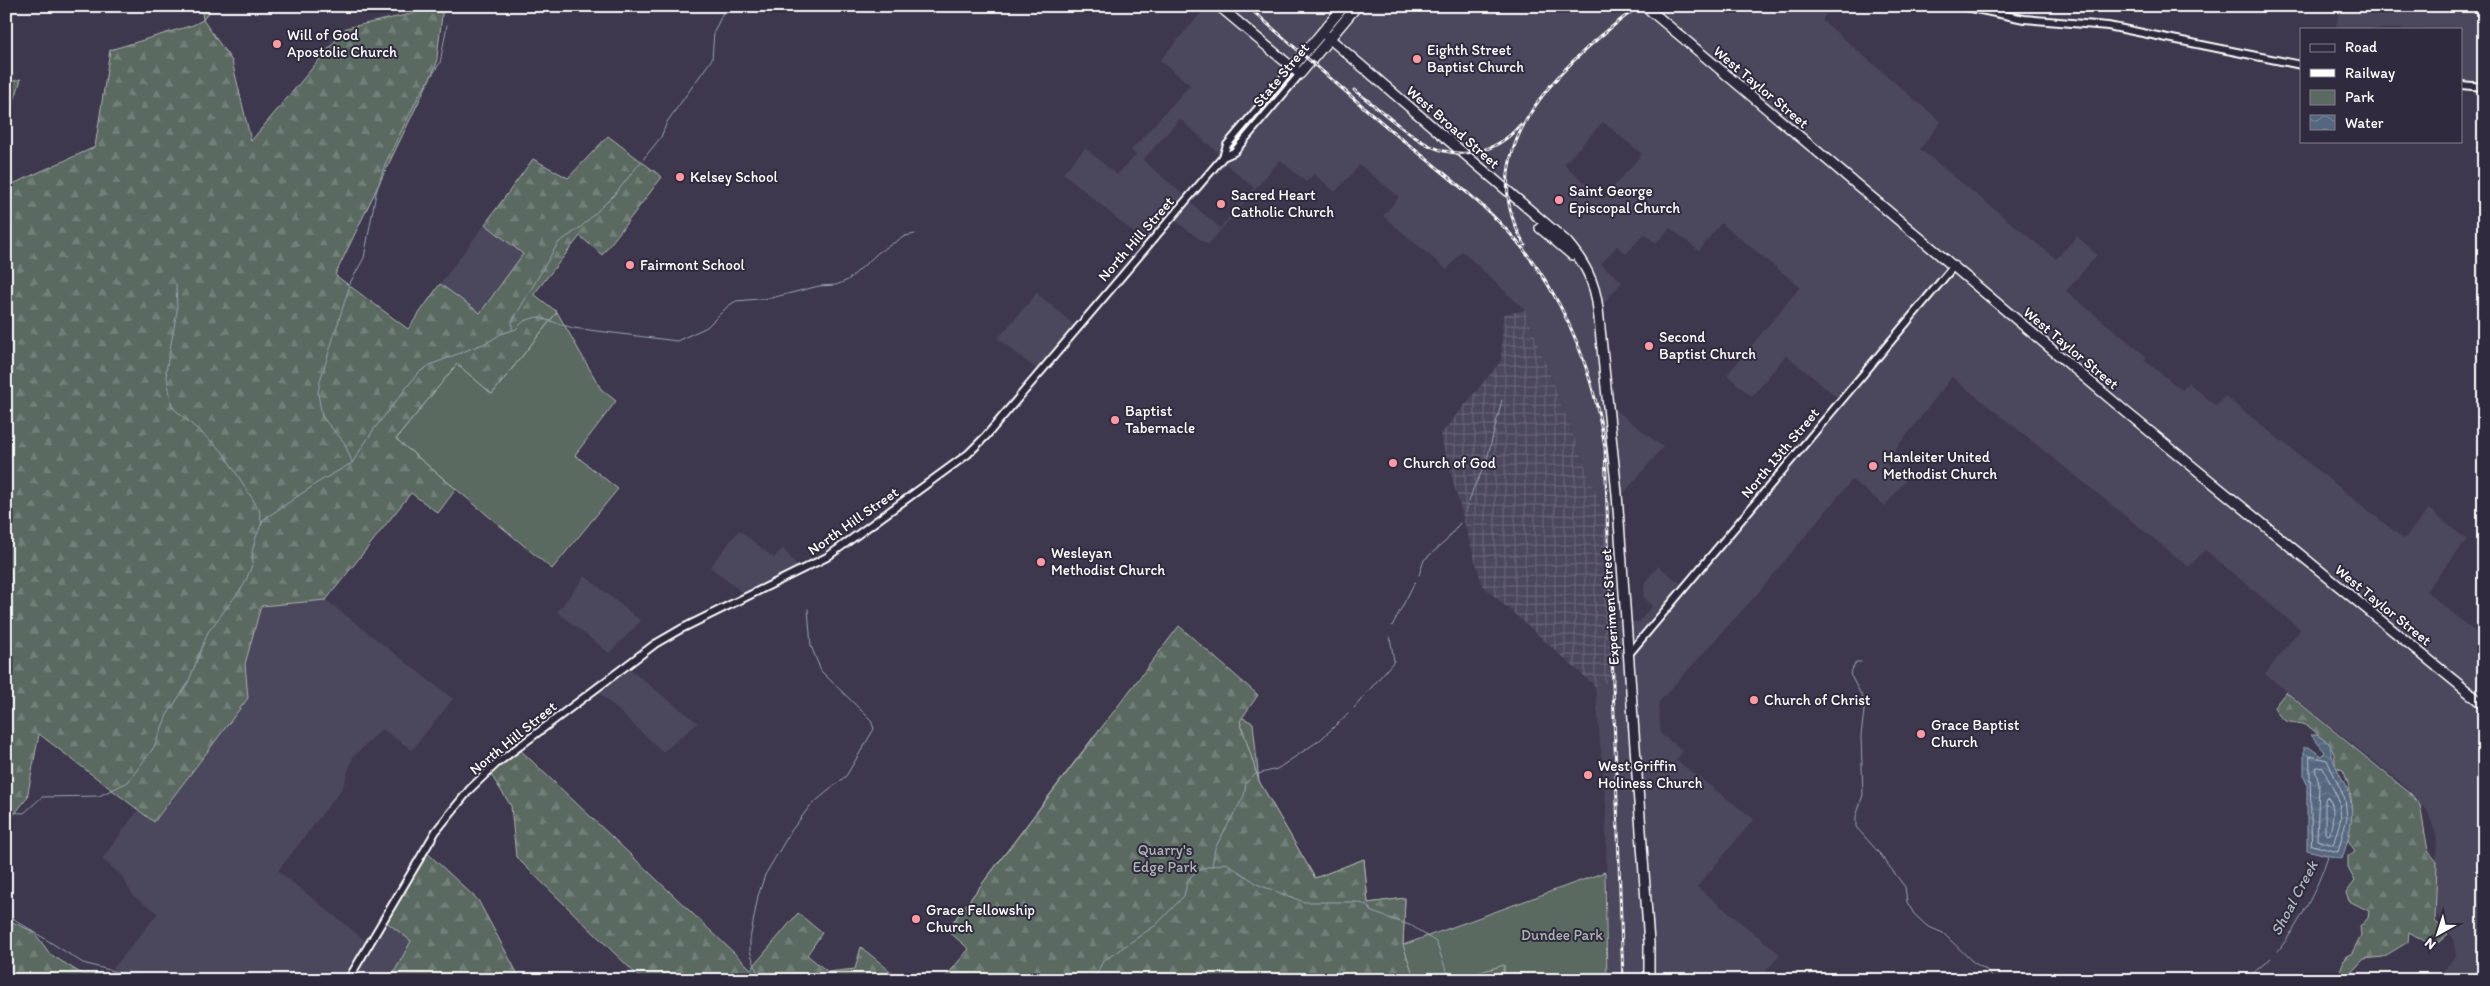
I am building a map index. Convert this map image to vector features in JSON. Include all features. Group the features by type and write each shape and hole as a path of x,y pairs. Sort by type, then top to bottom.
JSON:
{"main road":[{"path":"1219,6 1300,74"},
{"path":"1292,68 1344,6"},
{"name":"State Street","path":"1300,74 1357,6"},
{"name":"West Taylor Street","path":"1645,6 2165,445 2484,705"},
{"name":"West Broad Street","path":"1322,32 1566,242"},
{"path":"1512,196 1541,229 1586,267"},
{"name":"Experiment Street","path":"1566,242 1586,267 1596,294 1617,494 1627,656 1649,943 1649,980"}],"street":[{"path":"1962,6 2024,19 2108,26 2300,65"},
{"name":"North Hill Street","path":"348,980 436,831 480,779 510,753 655,644 827,557 968,454 992,429 1223,157 1226,145 1292,68"},
{"name":"State Street","path":"1223,157 1234,152 1300,74"},
{"path":"2462,85 2484,87"},
{"name":"North 13th Street","path":"1627,656 1953,267"}],"shaded area":[{"path":"1207,6 1832,6 1822,20 1941,122 1920,149 2056,259 2077,236 2097,255 2066,291 2147,357 2144,360 2182,390 2188,382 2216,406 2225,396 2404,539 2429,509 2467,540 2426,591 2484,639 2484,980 2436,980 2456,955 2453,940 2435,910 2437,837 2428,812 2405,786 2265,674 2300,629 2205,550 2189,567 1952,377 1885,463 1906,480 1885,506 1852,480 1759,592 1658,703 1661,734 1683,751 1676,760 1754,819 1697,887 1780,954 1759,980 1607,980 1606,806 1595,686 1615,680 1613,619 1639,622 1652,606 1643,596 1645,582 1658,566 1684,586 1840,400 1786,355 1752,397 1727,375 1800,287 1721,223 1699,251 1670,228 1656,243 1644,234 1626,254 1617,246 1601,264 1622,282 1601,307 1607,403 1663,447 1614,505 1607,522 1525,310 1462,251 1447,270 1383,216 1399,197 1360,165 1335,192 1314,174 1306,182 1280,160 1208,245 1170,217 1147,244 1063,173 1085,148 1117,175 1136,155 1131,150 1190,85 1160,60","holes":["1180,119 1224,158 1187,198 1143,160","1603,122 1642,154 1603,199 1564,164","1226,164 1254,188 1220,228 1191,203"]},
{"path":"2341,6 2484,6 2484,85 2462,83 2462,28 2335,28"},
{"path":"485,224 523,254 480,314 440,284"},
{"path":"1037,293 1079,329 1042,374 998,338"},
{"path":"1525,310 1607,522 1616,680 1595,686 1482,585 1440,435 1501,361 1503,314"},
{"path":"739,530 774,558 783,548 800,570 745,595 710,567"},
{"path":"585,576 641,621 609,653 557,612"},
{"path":"326,600 453,699 412,750 382,729 353,757 343,787 278,871 366,941 380,917 411,940 390,980 128,980 108,975 158,913 133,896 121,875 102,859 138,810 155,822 248,698 245,664 261,606"},
{"path":"624,665 698,723 663,752 594,688"}],"green space":[{"path":"201,6 213,6 203,20"},
{"path":"443,7 436,66 335,275 408,329 440,284 480,313 523,254 485,224 533,159 568,178 608,136 662,177 602,255 580,236 534,294 557,312 492,394 457,364 396,439 456,489 438,513 411,493 326,600 261,606 245,664 248,698 154,822 39,734 27,798 6,825 6,187 95,147 110,50 193,25 203,20 232,61 251,141 346,28"},
{"path":"21,79 6,128 6,83"},
{"path":"557,312 601,389 616,401 575,455 618,489 552,569 396,439 457,363 492,394"},
{"name":"Quarry's Edge Park","path":"1179,626 1258,695 1240,721 1259,781 1315,878 1364,859 1368,903 1405,898 1403,945 1415,980 943,980 969,949 947,930"},
{"path":"2286,692 2411,794 2420,805 2428,851 2437,862 2435,921 2448,934 2439,942 2428,943 2409,932 2408,942 2383,957 2364,959 2344,980 2333,980 2340,971 2345,957 2352,953 2361,935 2360,927 2368,918 2369,911 2349,901 2346,893 2355,881 2348,868 2348,856 2355,851 2348,840 2352,813 2351,796 2347,779 2343,770 2335,767 2335,757 2328,744 2310,728 2303,724 2285,721 2278,714 2274,707"},
{"name":"Quarry's Edge Park","path":"1217,705 1253,723 1259,781 1315,878 1364,859 1368,903 1405,898 1403,945 1605,872 1607,980 1007,980 947,930 1098,731"},
{"path":"515,745 751,969 798,913 822,933 807,955 828,972 855,969 861,947 901,980 642,980 516,857 511,806 486,767"},
{"path":"422,848 478,900 521,980 390,980 411,941 380,917"},
{"path":"6,919 34,932 50,954 82,974 108,975 128,980 27,980 20,975 14,980 6,980"},
{"path":"1504,965 1504,980 1454,980"}],"water":[{"path":"2311,735 2317,735 2330,744 2335,765 2350,798 2351,821 2342,859 2307,850 2307,784 2304,777 2304,747 2309,747 2321,756 2325,752"}],"waterway":[{"path":"512,329 512,322 558,243 581,227 615,194 661,137 667,122 712,59 714,32 726,6"},
{"path":"352,462 344,442 322,417 318,393 320,381 351,281 364,258 376,193 385,164 418,97 440,63 447,25"},
{"path":"6,812 24,813 42,797 99,796 128,782 154,747 167,715 188,683 208,632 244,585 253,563 252,552 263,520 320,481 352,463 374,429 418,373 430,365 488,342 501,334 516,329 524,321 537,317 573,328 677,341 707,327 728,306 736,301 771,298 819,286 836,285 848,280 879,252 905,236 915,234"},
{"path":"176,284 177,311 166,371 172,407 222,451 259,509 262,525"},
{"path":"1465,515 1473,489 1486,463 1502,400"},
{"path":"1419,575 1424,560 1446,541 1460,523"},
{"path":"1392,626 1415,582"},
{"path":"760,980 750,951 750,939 758,896 765,875 791,831 810,806 846,776 874,729 871,720 821,671 811,646 808,609"},
{"path":"1354,708 1394,661 1390,637"},
{"path":"1861,662 1856,662 1850,674 1865,702 1861,736 1863,795 1856,817 1856,827 1880,854 1905,887 1907,902 1914,914 1927,926 1943,933 1973,962 1988,971 1994,980"},
{"path":"1212,866 1215,848 1244,796 1246,783 1254,775 1277,769 1320,740 1348,714"},
{"name":"Shoal Creek","path":"2278,951 2294,929 2307,906 2328,856"},
{"path":"1088,980 1096,975 1103,961 1156,925 1184,896 1191,876 1203,868 1226,863 1259,885 1304,902 1356,902 1367,905 1372,912 1412,926 1436,942 1446,970 1454,980"},
{"path":"6,914 83,963 128,975 169,980"},
{"name":"Shoal Creek","path":"2245,980 2271,958"}],"railway":[{"path":"1247,6 1497,220 1538,269 1555,297 1581,355 1591,385 1605,448 1623,980"},
{"path":"1525,245 1510,209 1508,175 1516,142 1532,110 1554,81 1580,54 1635,9"},
{"path":"1354,90 1412,135 1434,148 1447,152 1461,153 1487,149 1499,143 1520,125"}],"place":[{"name":"Will of God Apostolic Church","path":"277,44"},
{"name":"Eighth Street Baptist Church","path":"1417,59"},
{"name":"Kelsey School","path":"680,177"},
{"name":"Saint George Episcopal Church","path":"1559,200"},
{"name":"Sacred Heart Catholic Church","path":"1221,204"},
{"name":"Fairmont School","path":"630,265"},
{"name":"Second Baptist Church","path":"1649,346"},
{"name":"Baptist Tabernacle","path":"1115,420"},
{"name":"Church of God","path":"1393,463"},
{"name":"Hanleiter United Methodist Church","path":"1873,466"},
{"name":"Wesleyan Methodist Church","path":"1041,562"},
{"name":"Church of Christ","path":"1754,700"},
{"name":"Grace Baptist Church","path":"1921,734"},
{"name":"West Griffin Holiness Church","path":"1588,775"},
{"name":"Grace Fellowship Church","path":"916,919"}],"park label":[{"name":"Dundee Park","path":"1562,935"}]}
